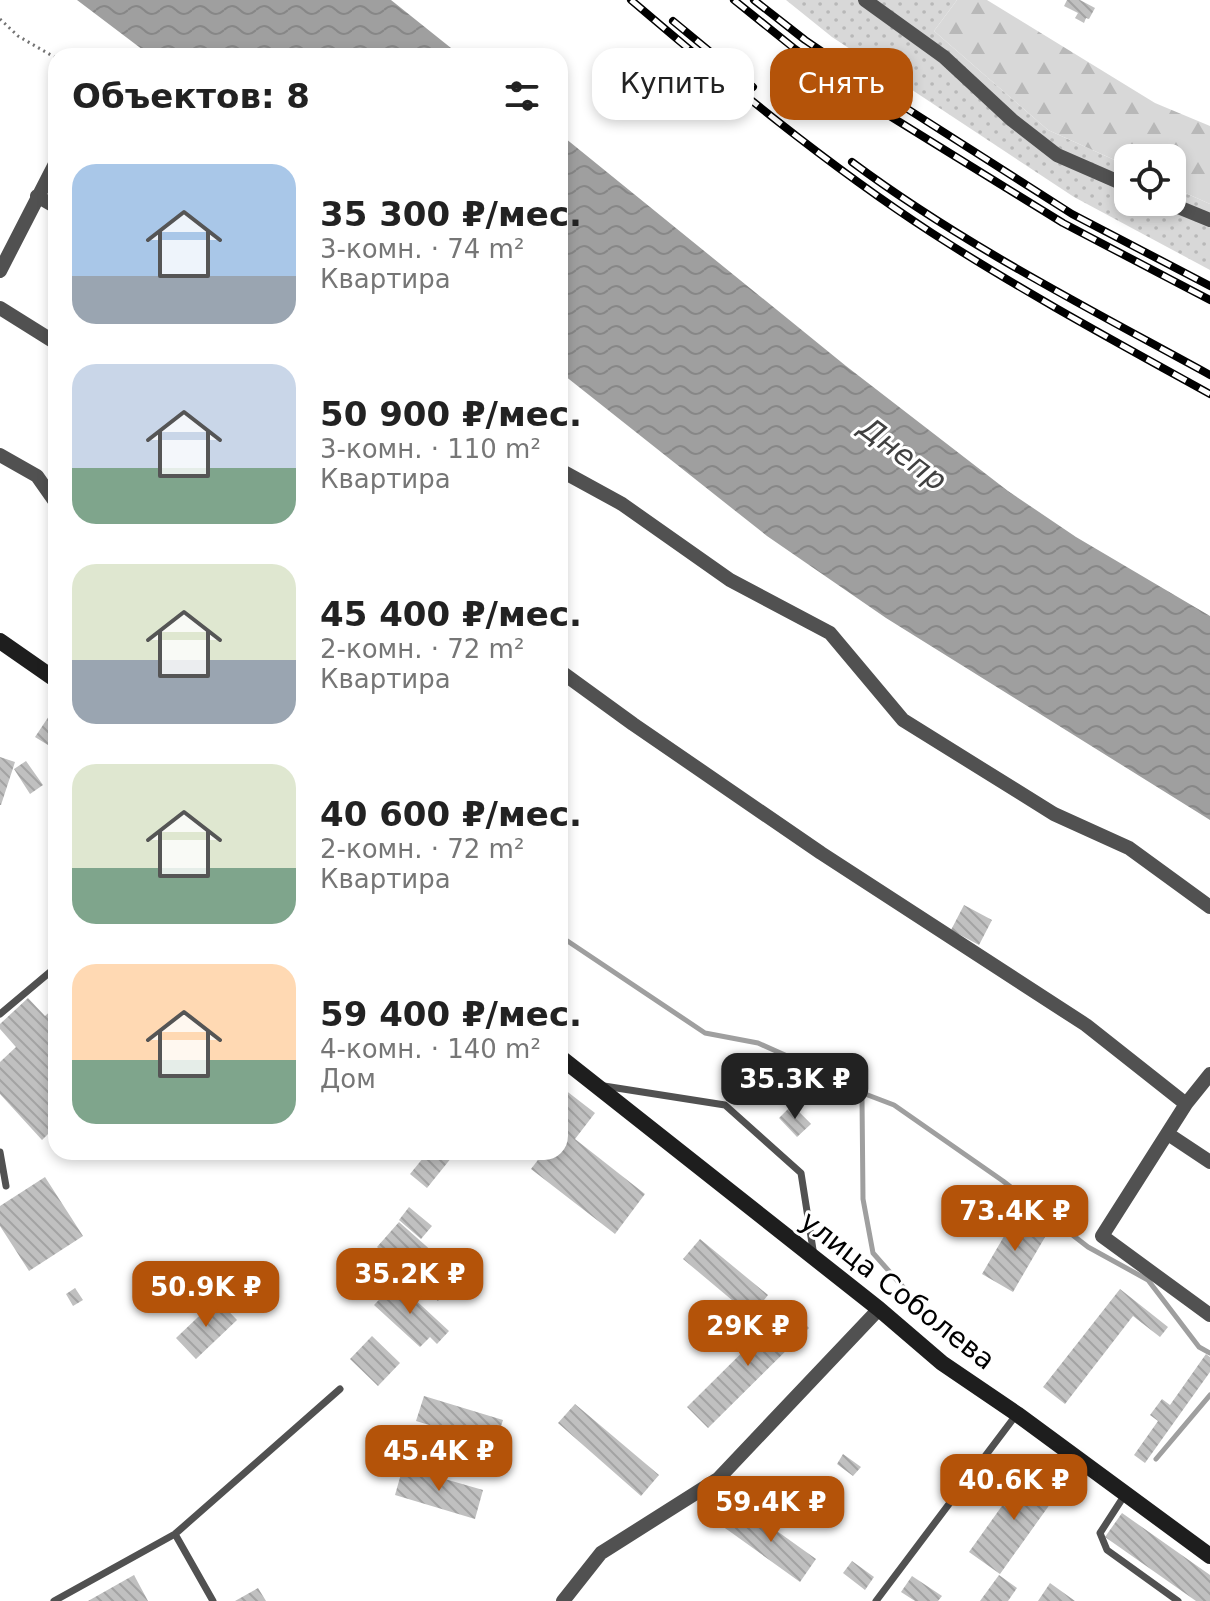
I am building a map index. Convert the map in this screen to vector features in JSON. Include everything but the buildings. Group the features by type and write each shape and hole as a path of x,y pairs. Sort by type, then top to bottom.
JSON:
{"street":[{"path":"865,0 944,57 1012,120 1057,155 1114,180"},
{"path":"0,271 48,176"},
{"path":"37,196 48,202"},
{"path":"1186,210 1210,220"},
{"path":"0,308 48,338"},
{"path":"0,455 37,476 48,492"},
{"path":"568,474 622,504 730,580 830,633 903,720 1054,814 1129,848 1210,907"},
{"path":"0,641 48,674"},
{"path":"568,677 821,853 1086,1025 1186,1104"},
{"name":"улица Соболева","path":"568,1063 879,1309 942,1363 1017,1414 1210,1556"},
{"path":"1210,1074 1186,1104 1102,1236 1210,1315"},
{"path":"1168,1134 1210,1162"},
{"path":"563,1601 601,1553 718,1479 879,1309"}],"lane":[{"path":"0,1014 48,974"},
{"path":"594,1084 725,1105 801,1173 814,1258"},
{"path":"0,1152 6,1186"},
{"path":"54,1601 175,1534 340,1389"},
{"path":"876,1601 1017,1414"},
{"path":"1126,1493 1100,1533 1107,1550 1178,1601"},
{"path":"175,1534 213,1601"}],"path":[{"path":"0,19 18,36 48,53"}],"green space":[{"path":"786,0 957,0 934,31 1048,130 1114,160 1114,216 1186,216 1186,193 1210,204 1210,270 1074,197 913,91 913,48 849,48"},
{"path":"957,0 987,0 1155,103 1210,126 1210,204 1186,193 1186,144 1114,144 1114,160 1048,130 934,31"}],"water":[{"path":"77,0 391,0 451,48 140,48"},
{"name":"Днепр","path":"568,140 846,366 1008,491 1076,537 1210,616 1210,820 886,618 767,536 568,378"}],"waterway":[{"path":"568,941 705,1033 758,1043 825,1073 862,1099 863,1199 873,1253 903,1287"},
{"path":"852,1089 894,1105 1003,1181 1088,1247 1148,1280 1199,1347 1210,1353"},
{"path":"1156,1459 1210,1395"}],"railway":[{"path":"631,0 778,121 893,207 1035,296 1210,394"},
{"path":"734,0 795,49 885,113 1063,223 1210,300"},
{"path":"754,0 805,40 895,101 1072,214 1210,286"},
{"path":"673,21 706,48"},
{"path":"852,162 982,248 1210,375"}]}
